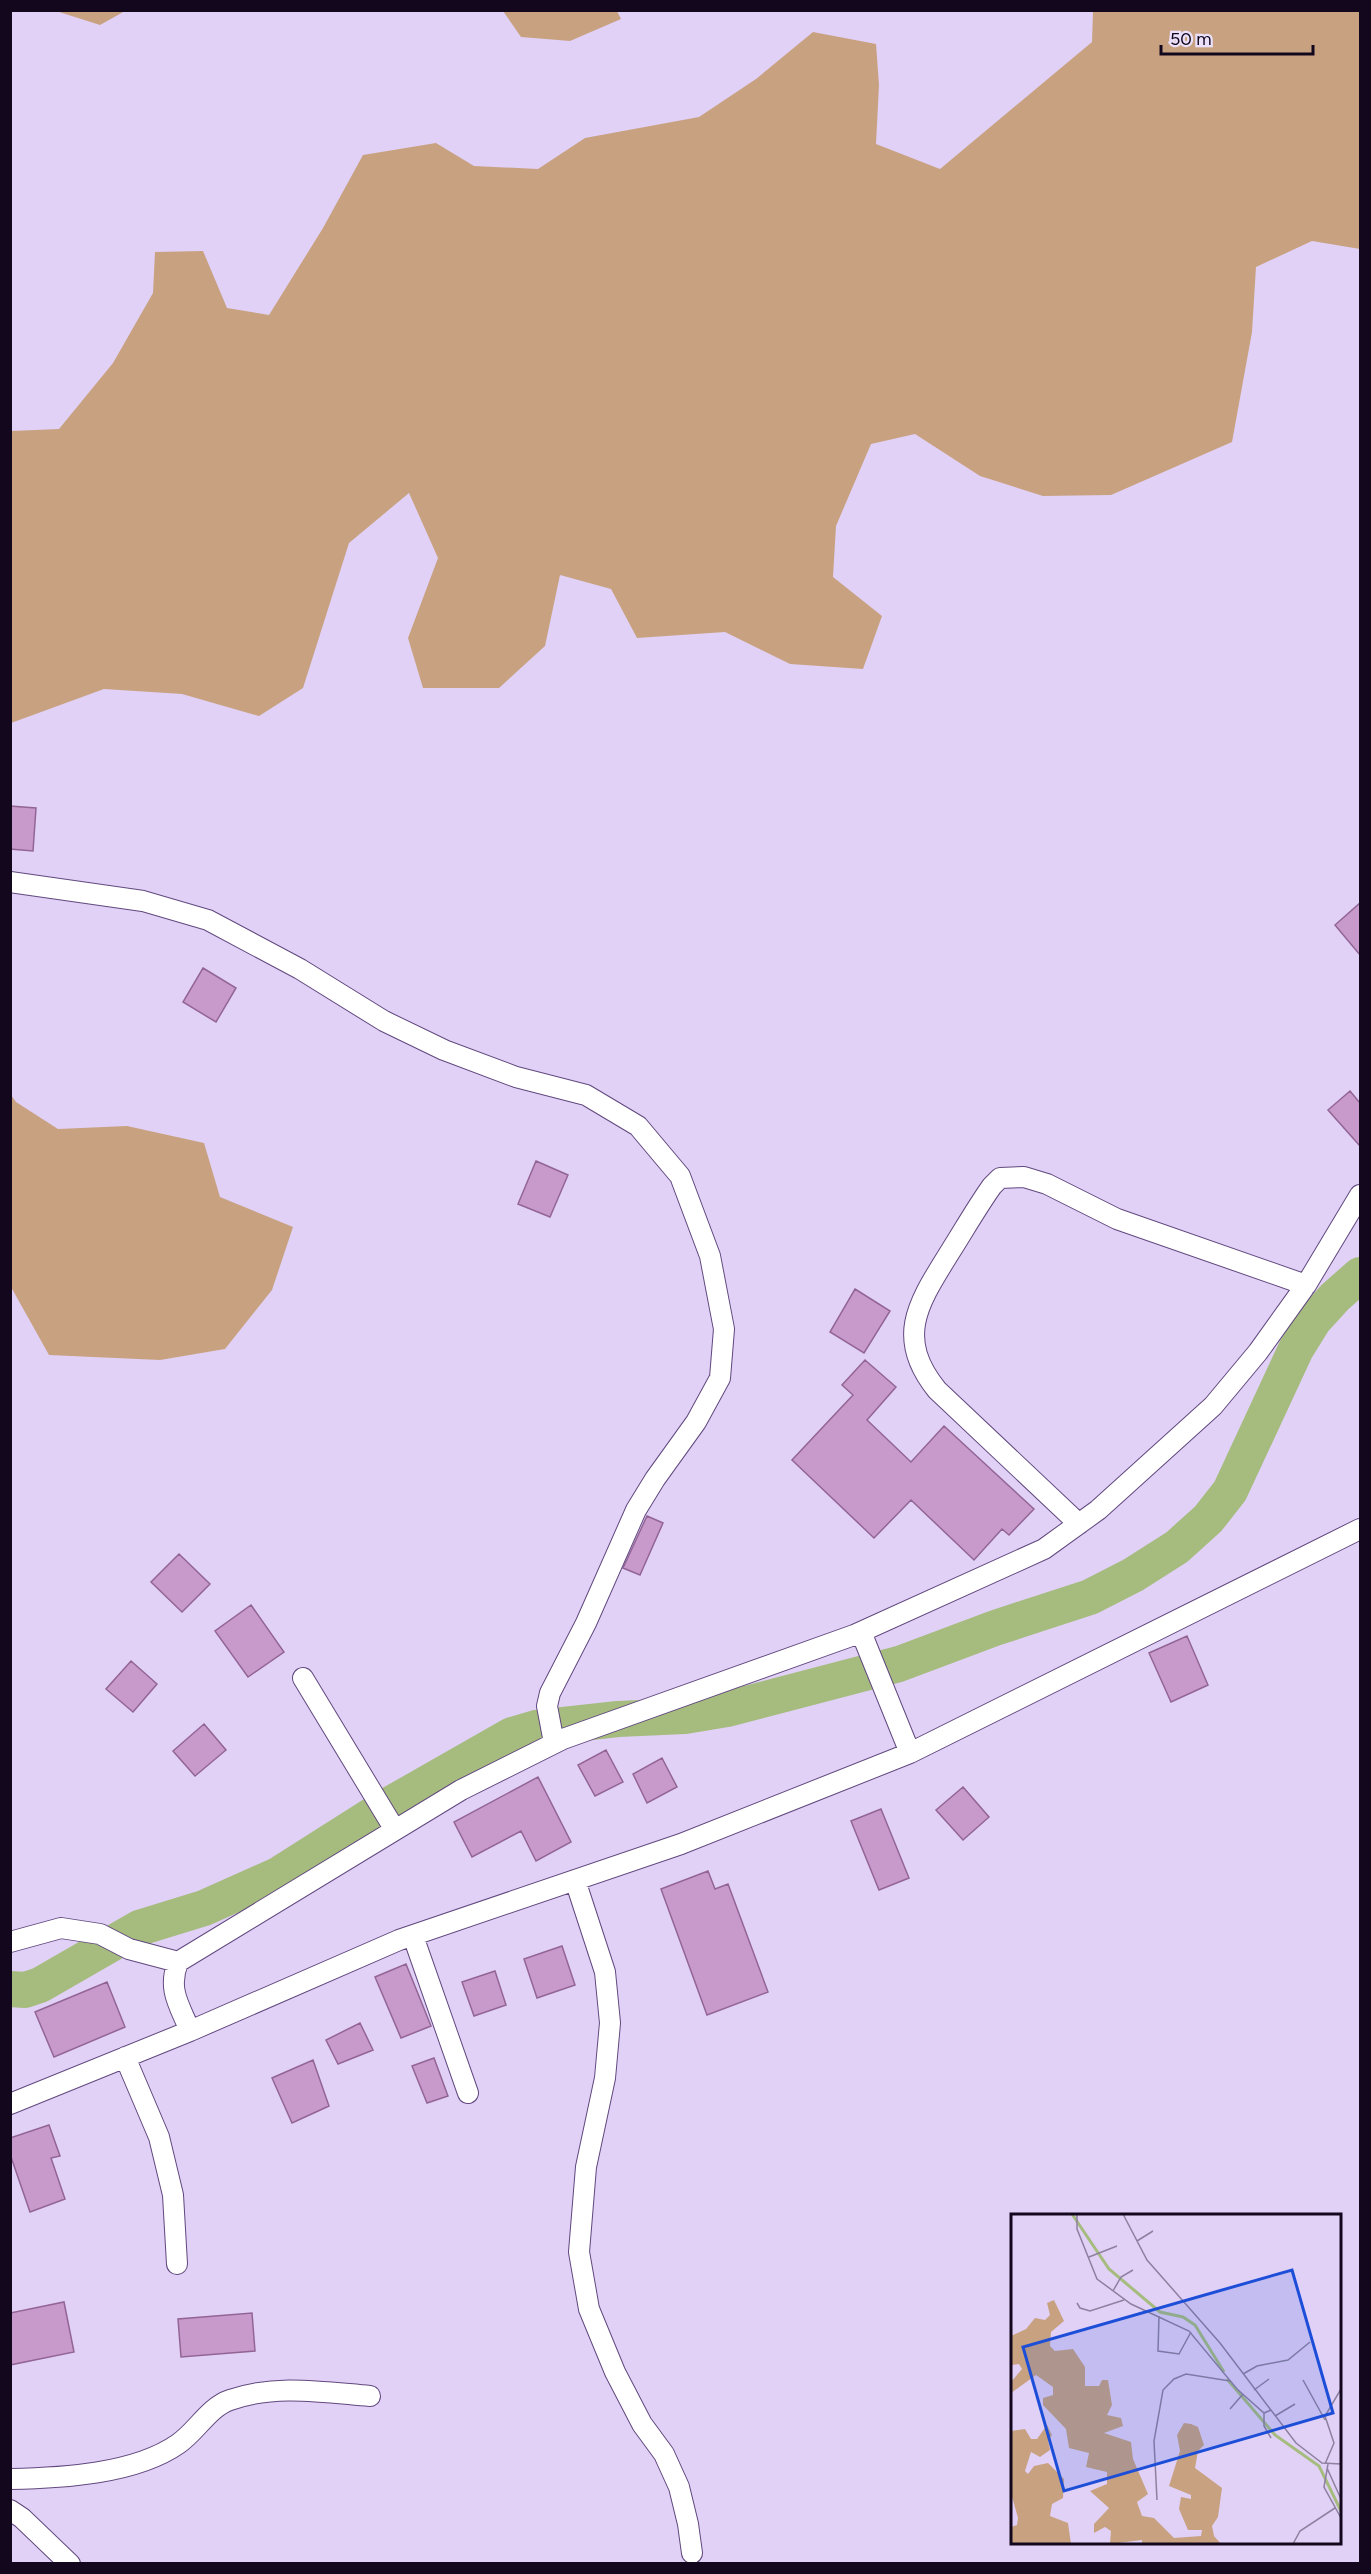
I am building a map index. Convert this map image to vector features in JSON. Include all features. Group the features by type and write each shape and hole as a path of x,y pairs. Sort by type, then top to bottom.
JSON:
{"street":[{"path":"10,882 143,901 208,920 300,969 384,1021 444,1050 516,1077 586,1095 638,1126 680,1176 710,1256 724,1329 720,1378 696,1422 636,1510 586,1623 550,1693 547,1706 554,1743"},
{"path":"1079,1524 936,1390 918,1364 915,1324 922,1298 992,1186 1000,1178 1024,1177 1047,1184 1117,1219 1306,1285"},
{"path":"190,2031 173,1988 172,1976 178,1962 461,1790 554,1743 861,1632 1044,1550 1098,1510 1213,1406 1258,1352 1306,1285 1360,1195"},
{"path":"10,2104 190,2031 412,1936 681,1844 910,1753 1360,1529"},
{"path":"861,1632 910,1753"},
{"path":"303,1678 395,1830"},
{"path":"575,1880 605,1972 610,2023 605,2078 586,2167 579,2252 589,2309 615,2372 642,2424 664,2454 679,2487 692,2553"},
{"path":"10,1942 62,1928 100,1934 129,1949 178,1962"},
{"path":"412,1936 468,2093"},
{"path":"125,2057 159,2137 172,2195 177,2264"},
{"path":"10,2479 65,2477 114,2469 160,2456 179,2444 226,2401 252,2393 293,2389 370,2396"},
{"path":"10,2510 22,2518 70,2564"}],"shaded area":[{"path":"56,11 125,11 100,25"},
{"path":"503,11 617,11 621,19 570,41 521,37"},
{"path":"1093,11 1360,11 1360,249 1312,241 1256,267 1252,332 1232,442 1111,495 1043,496 980,476 915,434 871,444 836,526 833,577 882,616 863,669 790,664 725,632 637,638 611,589 560,575 545,646 499,688 423,688 408,638 438,558 409,493 349,543 303,688 259,716 182,694 104,689 11,723 11,431 59,429 113,363 153,293 155,252 203,251 227,308 269,315 323,228 363,155 436,143 474,166 538,169 585,138 699,117 756,79 813,32 876,44 879,85 876,144 940,169 1092,42"},
{"path":"11,1095 16,1102 58,1129 127,1126 204,1143 220,1197 293,1227 272,1290 225,1349 160,1360 49,1355 11,1287"}],"building":[{"path":"10,806 36,808 33,851 10,849"},
{"path":"1360,903 1360,955 1335,925"},
{"path":"203,968 236,988 216,1022 183,1002"},
{"path":"1350,1091 1360,1103 1360,1146 1328,1110"},
{"path":"536,1161 568,1175 550,1217 518,1204"},
{"path":"855,1289 890,1311 864,1353 830,1332"},
{"path":"865,1360 896,1387 867,1420 911,1462 944,1426 1034,1509 1009,1535 1002,1529 974,1560 911,1500 874,1538 792,1460 853,1395 842,1385"},
{"path":"647,1516 663,1523 640,1575 623,1568"},
{"path":"179,1554 210,1584 182,1612 151,1582"},
{"path":"251,1605 284,1652 248,1677 215,1631"},
{"path":"1187,1636 1208,1685 1171,1702 1149,1653"},
{"path":"131,1661 157,1684 133,1712 106,1689"},
{"path":"204,1724 226,1750 195,1776 173,1751"},
{"path":"606,1750 623,1782 595,1796 578,1765"},
{"path":"662,1758 677,1787 647,1803 633,1774"},
{"path":"538,1777 571,1842 536,1861 521,1831 472,1857 454,1822"},
{"path":"963,1787 989,1817 963,1840 936,1810"},
{"path":"881,1809 909,1878 879,1890 851,1821"},
{"path":"708,1871 715,1889 728,1884 768,1992 707,2015 661,1889"},
{"path":"562,1946 575,1985 537,1998 524,1959"},
{"path":"406,1964 431,2026 401,2038 375,1977"},
{"path":"495,1971 506,2005 474,2016 462,1982"},
{"path":"107,1982 125,2027 54,2057 35,2012"},
{"path":"360,2023 373,2050 338,2064 326,2040"},
{"path":"434,2058 448,2096 427,2103 412,2066"},
{"path":"313,2060 329,2106 292,2123 272,2078"},
{"path":"49,2125 60,2156 51,2158 65,2199 30,2212 10,2154 10,2138"},
{"path":"64,2302 74,2352 10,2365 10,2313"},
{"path":"252,2313 255,2351 181,2357 178,2319"}],"waterway":[{"path":"10,1989 25,1990 40,1985 139,1928 204,1908 278,1875 382,1809 512,1735 536,1728 618,1719 685,1716 727,1709 899,1664 995,1628 1090,1597 1133,1575 1177,1547 1208,1519 1230,1491 1296,1349 1314,1320 1360,1275"}]}
